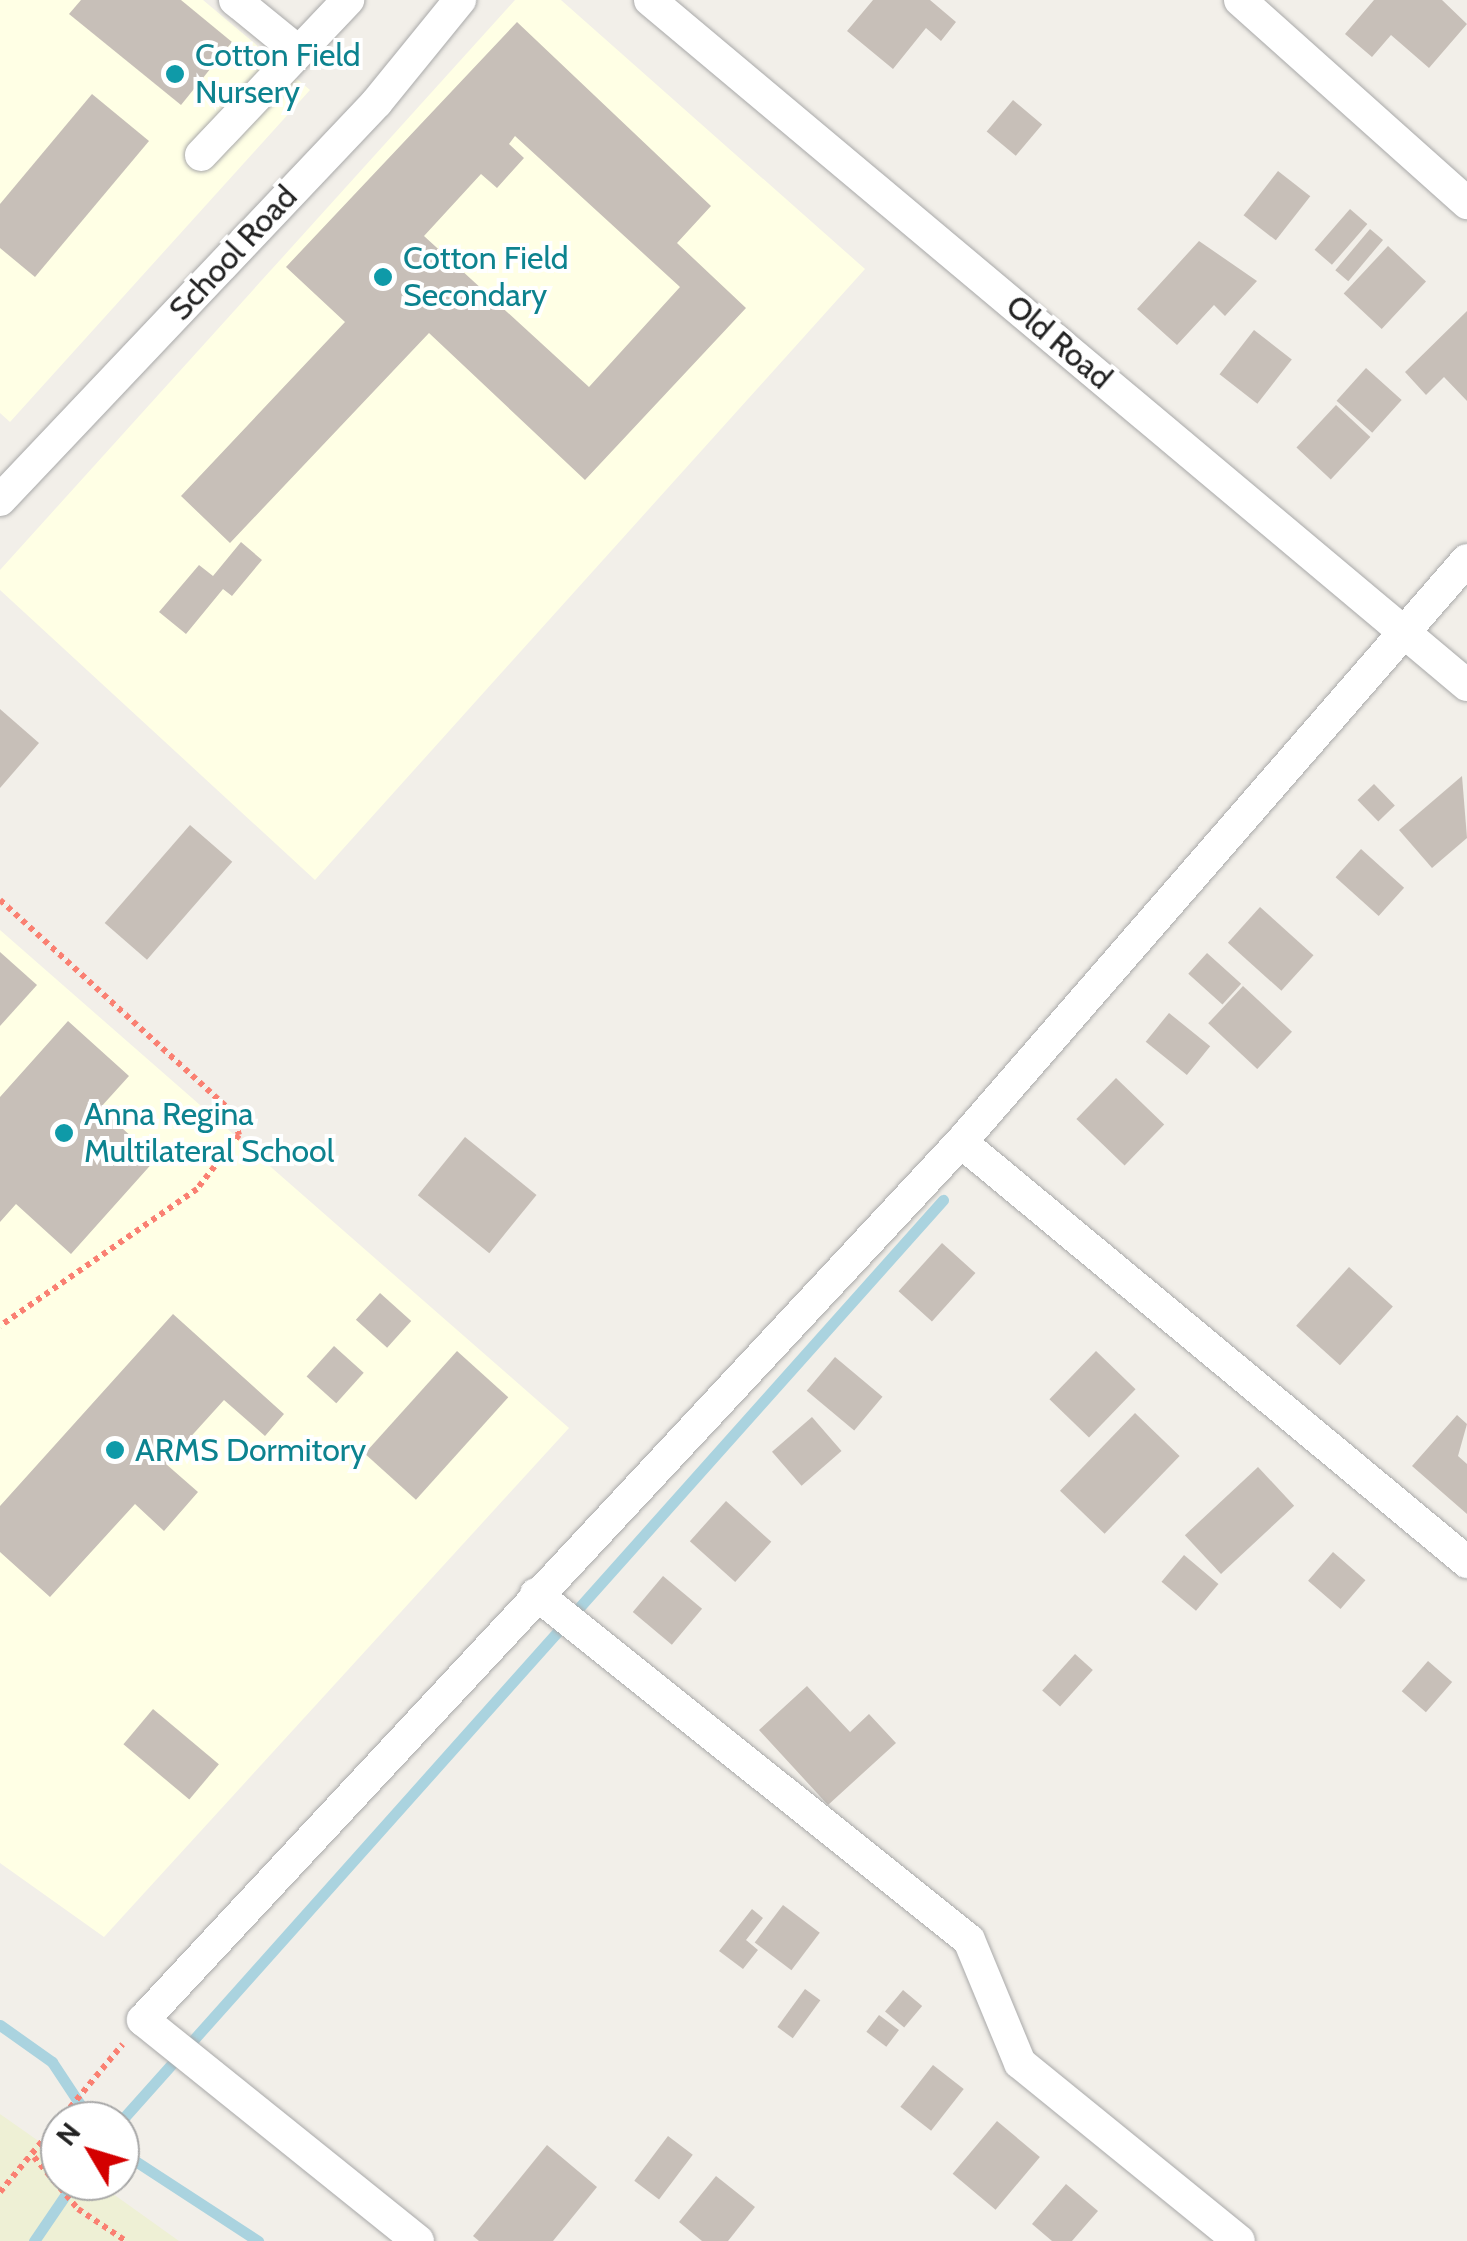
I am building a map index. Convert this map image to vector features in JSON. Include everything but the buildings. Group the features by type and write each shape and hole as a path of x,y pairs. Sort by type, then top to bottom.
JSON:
{"street":[{"path":"235,0 298,52"},
{"path":"200,155 348,0"},
{"name":"School Road","path":"6,483 377,102 460,0"},
{"name":"Old Road","path":"650,0 1467,685"},
{"path":"1240,0 1467,202"},
{"path":"418,2241 199,2063 144,2034 143,2020 544,1600 961,1142 1467,560"},
{"path":"961,1142 1467,1562"},
{"path":"544,1600 968,1940 1020,2064 1240,2241"}],"path":[{"path":"0,900 232,1112 239,1134 197,1189 0,1326"},
{"path":"0,2192 34,2157 58,2114 144,2034"},
{"path":"34,2157 78,2209 126,2241"}],"shaded area":[{"path":"0,0 203,0 310,90 10,422 0,413"},
{"path":"515,0 561,0 865,269 315,880 0,590 0,570"},
{"path":"0,930 569,1428 104,1937 0,1863"},
{"path":"0,2114 40,2142 40,2201 123,2201 179,2241 0,2241"}],"waterway":[{"path":"139,2101 943,1200"},
{"path":"0,2025 52,2062 78,2101"},
{"path":"140,2164 258,2241"},
{"path":"34,2241 61,2201"}],"place":[{"name":"Cotton Field Nursery","path":"175,74"},
{"name":"Cotton Field Secondary","path":"383,277"},
{"name":"Anna Regina Multilateral School","path":"64,1133"},
{"name":"ARMS Dormitory","path":"115,1450"}]}
